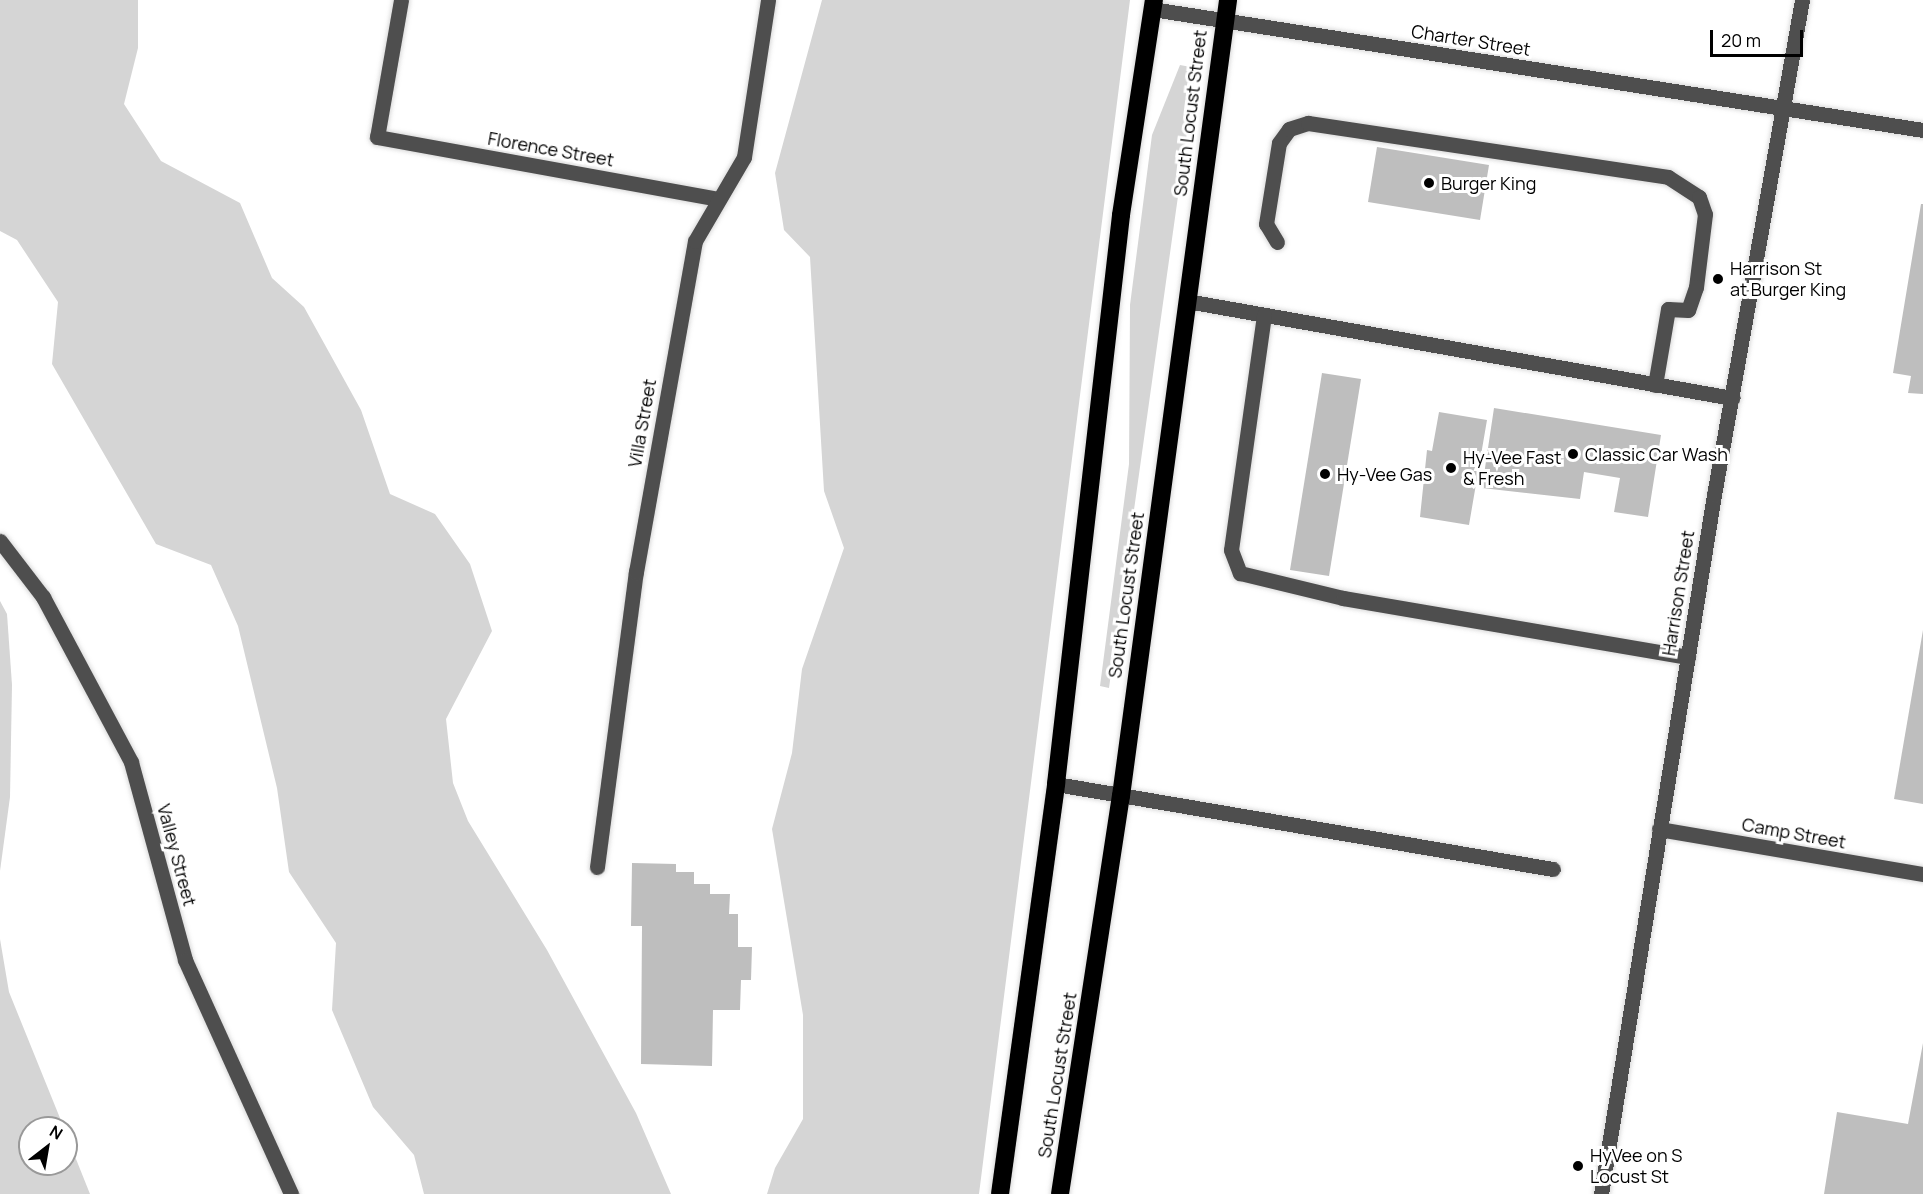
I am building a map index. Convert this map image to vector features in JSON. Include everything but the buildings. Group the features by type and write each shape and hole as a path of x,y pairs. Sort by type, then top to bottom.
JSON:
{"highway":[{"name":"South Locust Street","path":"1060,1194 1121,796 1223,21 1228,0"},
{"path":"1000,1194 1056,784 1121,215 1153,4"}],"street":[{"name":"Florence Street","path":"400,0 377,137 717,199"},
{"name":"Villa Street","path":"597,867 636,572 693,252 717,199 744,157 752,128 768,0"},
{"name":"Harrison Street","path":"1601,1194 1731,398 1802,0"},
{"name":"Charter Street","path":"1153,4 1223,21 1923,130"},
{"path":"1277,242 1266,224 1280,143 1289,129 1308,123 1668,177 1685,183 1705,214 1688,310 1668,309 1655,385"},
{"path":"1187,301 1731,398"},
{"path":"1264,315 1231,550 1240,573 1343,598 1688,657"},
{"name":"Valley Street","path":"0,541 43,597 131,762 185,960 291,1194"},
{"path":"1056,784 1553,869"},
{"name":"Camp Street","path":"1659,829 1923,874"}],"shaded area":[{"path":"0,0 138,0 138,48 124,104 161,161 240,203 272,278 304,307 361,410 390,494 435,514 470,564 492,631 446,719 453,783 468,821 547,950 636,1113 671,1194 424,1194 414,1155 373,1107 332,1010 336,943 289,872 277,788 238,626 211,565 156,544 52,364 58,302 17,240 0,231"},
{"path":"822,0 1130,0 979,1194 767,1194 775,1168 803,1119 803,1015 772,829 792,753 802,669 844,548 824,491 810,257 784,230 775,173"},
{"path":"1180,65 1196,68 1109,688 1100,686 1129,464 1130,305 1152,135"},
{"path":"0,601 7,614 12,685 10,797 0,871"},
{"path":"0,939 9,992 59,1116 18,1116 18,1176 78,1176 78,1164 90,1194 0,1194"}],"place":[{"name":"Burger King","path":"1429,183"},
{"name":"Harrison St at Burger King","path":"1718,279"},
{"name":"Classic Car Wash","path":"1573,454"},
{"name":"Hy-Vee Fast & Fresh","path":"1451,468"},
{"name":"Hy-Vee Gas","path":"1325,474"},
{"name":"HyVee on S Locust St","path":"1578,1166"}]}
